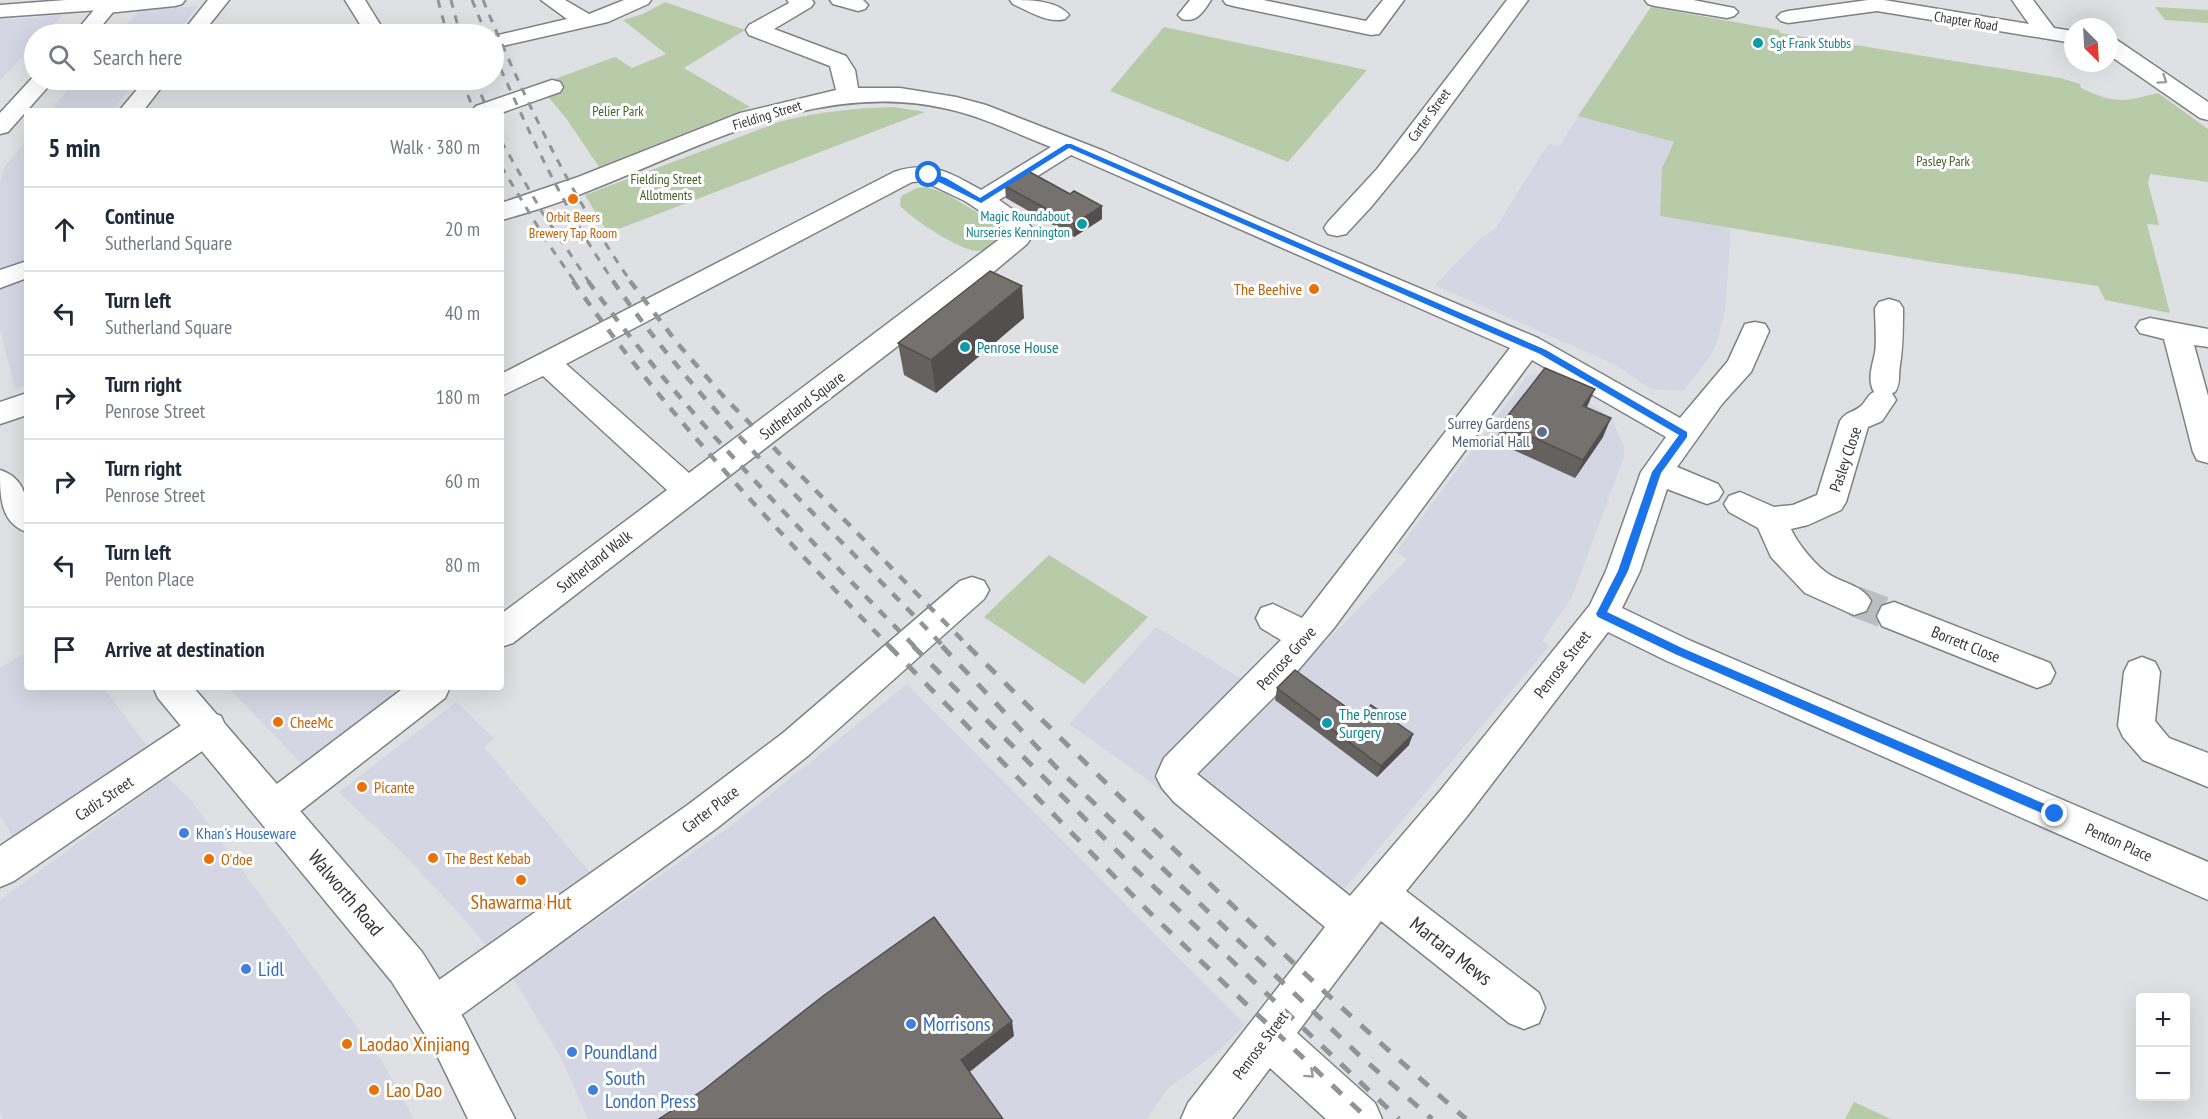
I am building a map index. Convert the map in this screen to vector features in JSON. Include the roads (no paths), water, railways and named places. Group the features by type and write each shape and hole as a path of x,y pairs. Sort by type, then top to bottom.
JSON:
{"street":[{"path":"0,11 175,0"},
{"path":"199,24 219,0"},
{"path":"355,0 370,24"},
{"path":"551,0 586,22"},
{"path":"504,40 586,22 618,12 642,0"},
{"path":"1020,0 1059,14"},
{"path":"1233,0 1371,29 1394,0"},
{"name":"Carter Street","path":"1337,228 1368,198 1484,39 1518,0"},
{"path":"1655,0 1727,12"},
{"path":"2022,0 2048,34"},
{"path":"807,1 757,30 838,61 844,70 848,95"},
{"name":"Chapter Road","path":"1788,17 1877,2 2064,35"},
{"path":"93,24 111,4"},
{"path":"2118,51 2208,113"},
{"path":"492,108 552,87"},
{"path":"0,127 34,90"},
{"path":"133,108 148,90"},
{"name":"Fielding Street","path":"504,211 587,182 748,118 812,101 848,95 900,95 948,102 978,110 1069,146"},
{"path":"981,201 1069,146 1528,345 1684,434"},
{"name":"Sutherland Square","path":"504,384 903,177 913,174 943,179 1016,224 1021,234 1014,243 688,490"},
{"path":"0,279 24,270"},
{"name":"Pasley Close","path":"1771,520 1797,516 1830,501 1855,421 1871,414 1883,393 1885,366 1889,352 1889,308"},
{"path":"2208,338 2163,330 2208,452"},
{"name":"Penrose Street","path":"1204,1119 1366,909 1454,803 1602,614 1623,571 1657,472 1712,397 1741,365 1755,331"},
{"name":"Penrose Grove","path":"1366,909 1187,790 1174,776 1177,770 1270,677 1306,637 1528,345"},
{"path":"546,363 688,490"},
{"path":"0,414 24,404"},
{"path":"1657,472 1707,492"},
{"path":"0,482 24,516"},
{"name":"Sutherland Walk","path":"504,631 688,490"},
{"path":"1740,504 1771,520 1784,548 1817,584 1854,601"},
{"name":"Carter Place","path":"434,1009 703,816 796,744 972,590"},
{"name":"Penton Place","path":"1602,614 1679,651 2208,881"},
{"name":"Borrett Close","path":"1894,616 2037,672"},
{"path":"1273,618 1306,637"},
{"path":"2142,672 2136,726 2156,749 2208,770"},
{"name":"Walworth Road","path":"174,690 208,727 407,967 449,1034 492,1119"},
{"path":"275,808 428,690"},
{"name":"Cadiz Street","path":"0,868 208,727"},
{"name":"Martara Mews","path":"1366,909 1524,1008"},
{"path":"1267,1035 1359,1119"}],"tunnel":[{"path":"1854,601 1894,616"}],"railway":[{"path":"438,0 444,24"},
{"path":"451,0 457,24"},
{"path":"472,0 482,24"},
{"path":"483,0 494,24"},
{"path":"504,48 568,180 631,282"},
{"path":"504,76 564,200 614,282"},
{"path":"466,90 473,108"},
{"path":"479,90 487,108"},
{"path":"504,146 542,212 589,282"},
{"path":"504,171 547,242 575,282"},
{"path":"573,281 608,330 684,425 806,560 890,647"},
{"path":"588,281 664,378 745,470 915,647"},
{"path":"613,281 649,331 729,425 944,647"},
{"path":"630,281 678,344 725,398 969,647"},
{"path":"889,646 1153,916 1368,1119"},
{"path":"913,646 1132,866 1399,1119"},
{"path":"942,646 1055,766 1359,1055 1432,1119"},
{"path":"969,647 1213,887 1466,1119"}],"place":[{"name":"Sgt Frank Stubbs","path":"1758,43"},
{"name":"Orbit Beers Brewery Tap Room","path":"573,199"},
{"name":"Magic Roundabout Nurseries Kennington","path":"1082,224"},
{"name":"The Beehive","path":"1314,289"},
{"name":"Penrose House","path":"965,347"},
{"name":"Surrey Gardens Memorial Hall","path":"1542,432"},
{"name":"CheeMc","path":"278,722"},
{"name":"The Penrose Surgery","path":"1327,723"},
{"name":"Picante","path":"362,787"},
{"name":"Khan's Houseware","path":"184,833"},
{"name":"The Best Kebab","path":"433,858"},
{"name":"O'doe","path":"209,859"},
{"name":"Shawarma Hut","path":"521,880"},
{"name":"Lidl","path":"246,969"},
{"name":"Morrisons","path":"911,1024"},
{"name":"Laodao Xinjiang","path":"347,1044"},
{"name":"Poundland","path":"572,1052"},
{"name":"Lao Dao","path":"374,1090"},
{"name":"South London Press","path":"593,1090"}],"park label":[{"name":"Pelier Park","path":"618,111"},
{"name":"Pasley Park","path":"1943,161"},
{"name":"Fielding Street Allotments","path":"666,188"}]}
